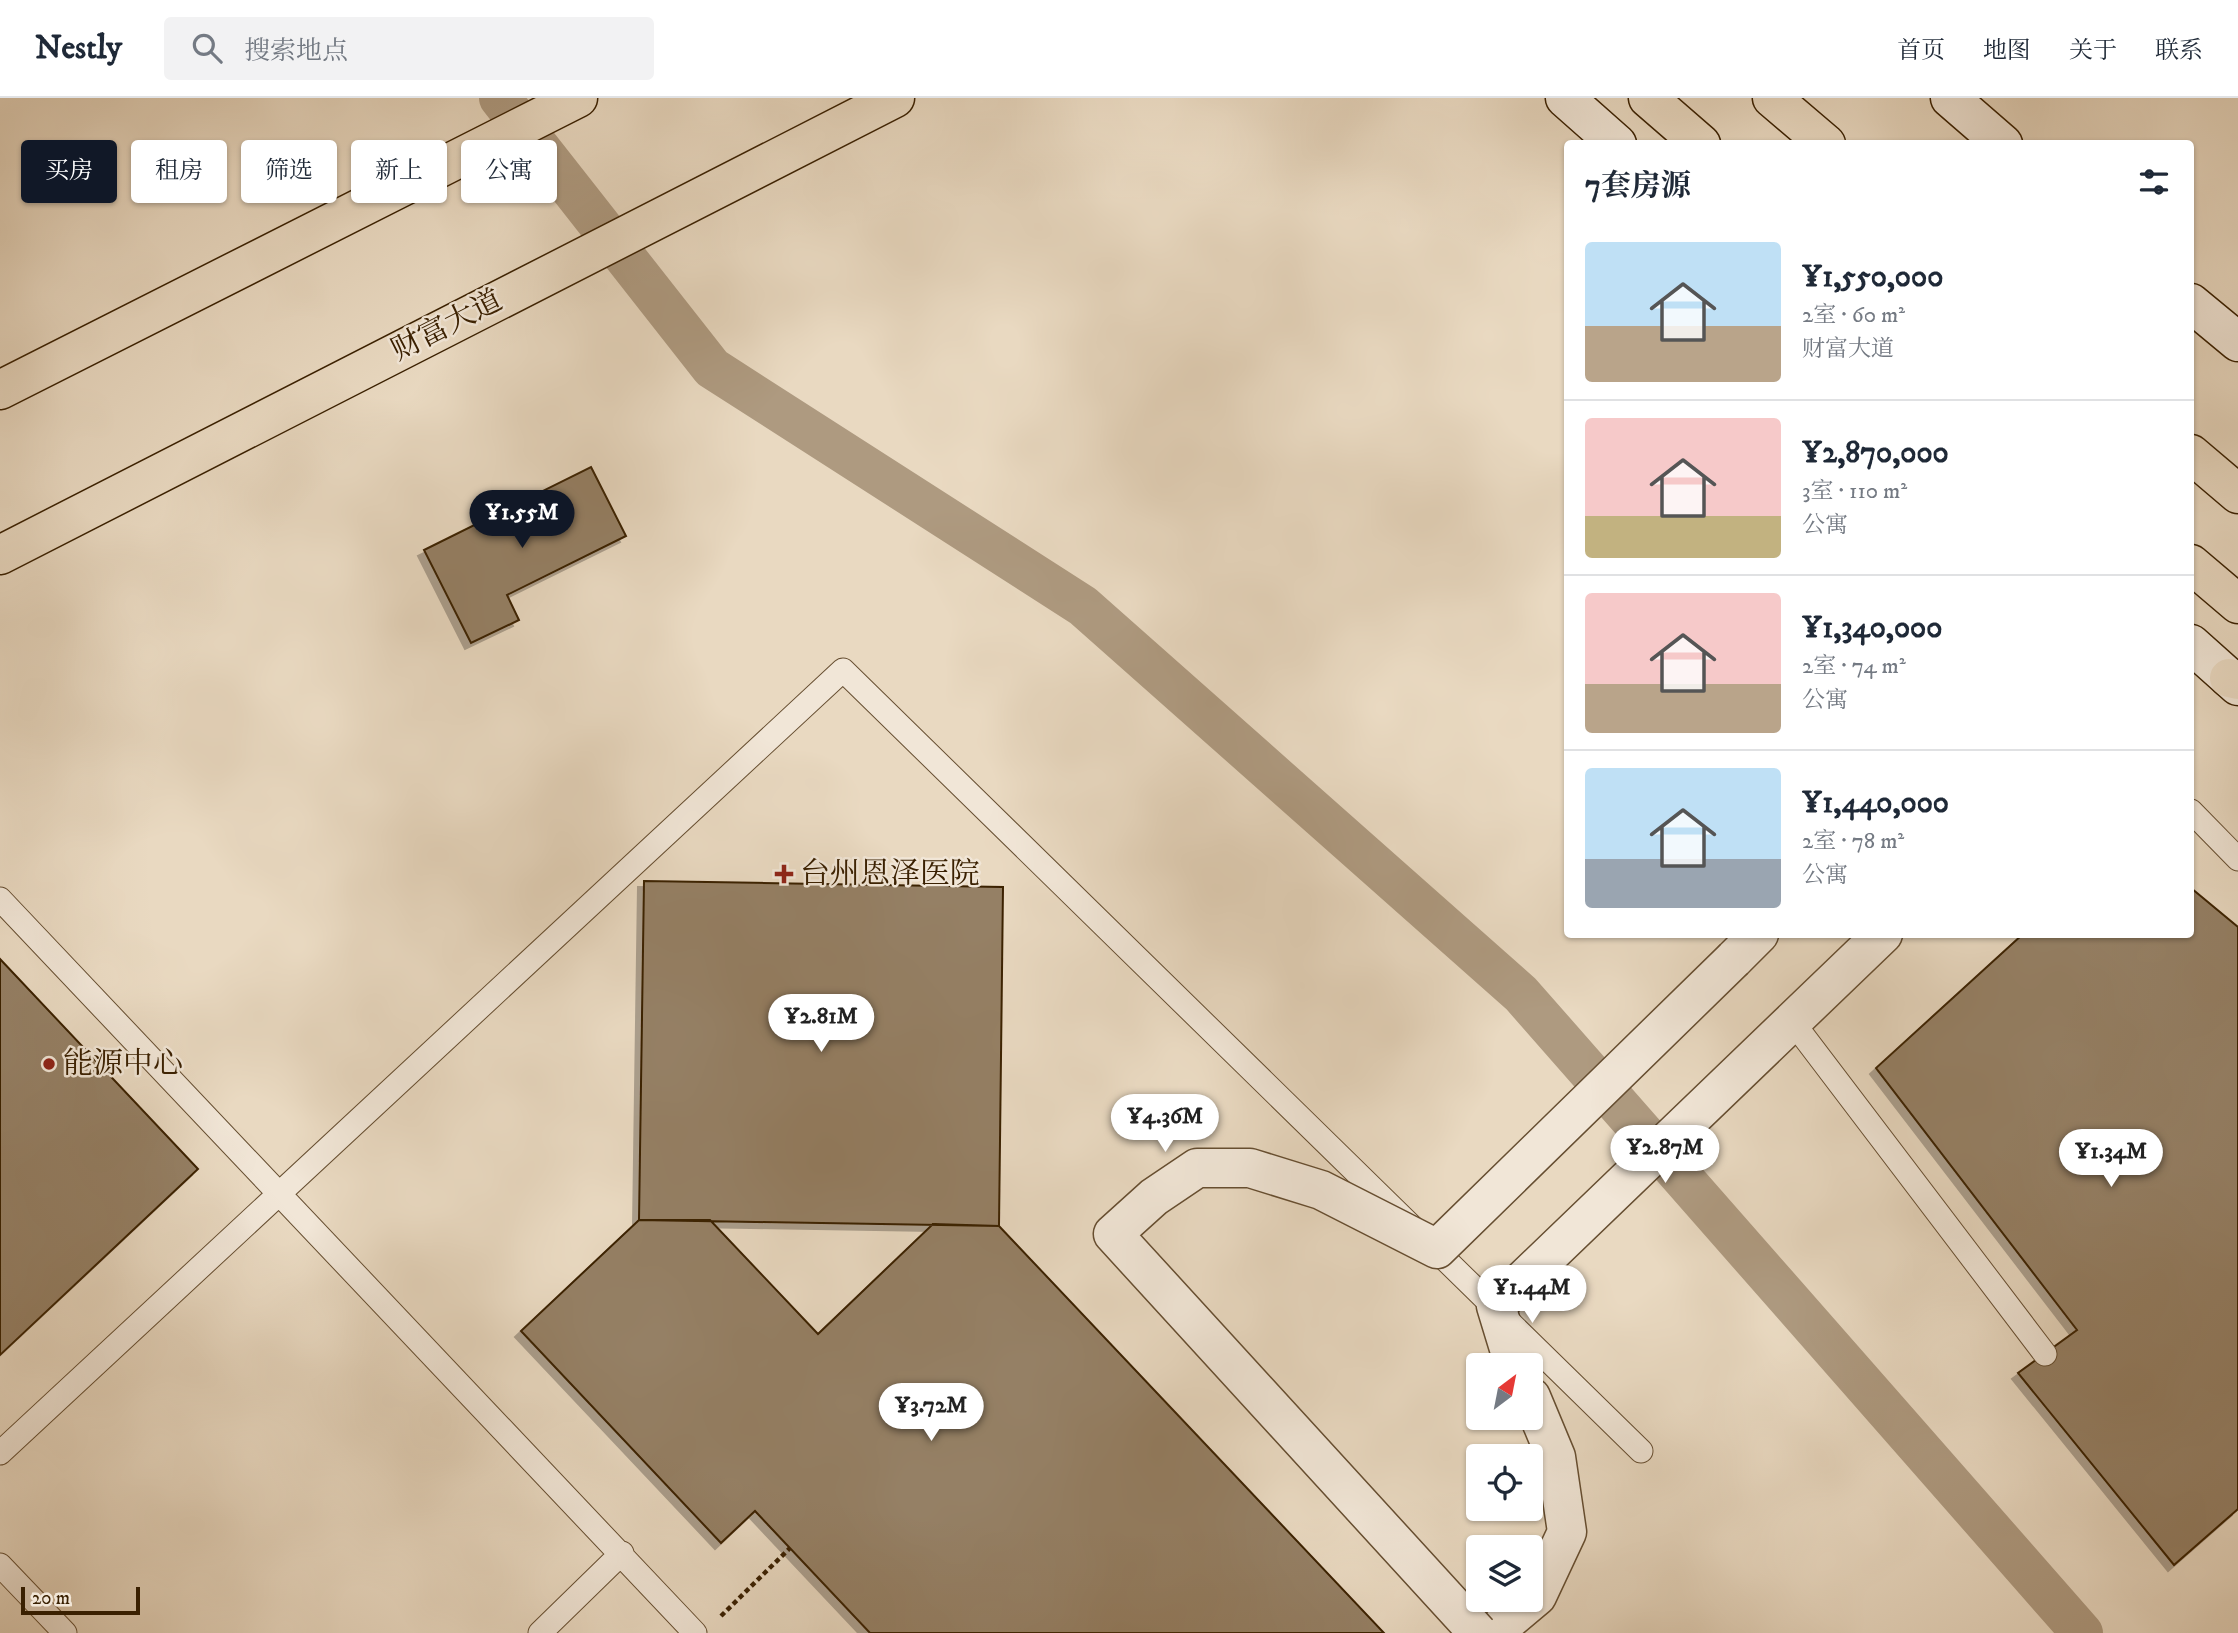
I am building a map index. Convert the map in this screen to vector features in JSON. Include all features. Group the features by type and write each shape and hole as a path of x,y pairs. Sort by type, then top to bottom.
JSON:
{"main road":[{"path":"0,390 578,98"},
{"name":"财富大道","path":"0,555 895,98"},
{"path":"1648,98 1696,140"},
{"path":"1772,98 1821,140"},
{"path":"2194,457 2238,494"},
{"path":"2194,567 2238,604"}],"street":[{"path":"1565,98 1612,140"},
{"path":"1950,98 1998,140"},
{"path":"2194,305 2238,342"},
{"path":"2194,647 2235,681"},
{"path":"1510,1353 1496,1306 1879,938"},
{"path":"1478,1633 1113,1234 1154,1197 1197,1168 1250,1168 1321,1190 1437,1249 1746,947"},
{"path":"1493,1633 1537,1596 1567,1532 1556,1457 1544,1428"}],"lane":[{"path":"0,1454 280,1191 844,670 1642,1451"},
{"path":"2194,814 2238,859"},
{"path":"0,899 622,1553 704,1628"},
{"path":"1792,1021 2045,1354"},
{"path":"540,1633 622,1553"},
{"path":"0,1564 65,1633"}],"path":[{"path":"704,1628 790,1548"}],"building":[{"path":"591,467 626,536 507,595 519,620 471,643 424,550"},
{"path":"644,881 1003,887 999,1226 639,1220"},
{"path":"2194,890 2238,927 2238,1509 2174,1565 2018,1373 2077,1330 1876,1068 2019,938 2194,938"},
{"name":"能源中心","path":"0,959 198,1169 0,1355"},
{"path":"639,1220 710,1220 818,1334 933,1224 999,1226 1384,1633 870,1633 755,1511 721,1543 521,1331"}],"waterway":[{"path":"500,98 712,368 1083,606 1521,994 2082,1633"}],"place":[{"name":"台州恩泽医院","path":"784,874"},
{"name":"能源中心","path":"49,1064"}]}
